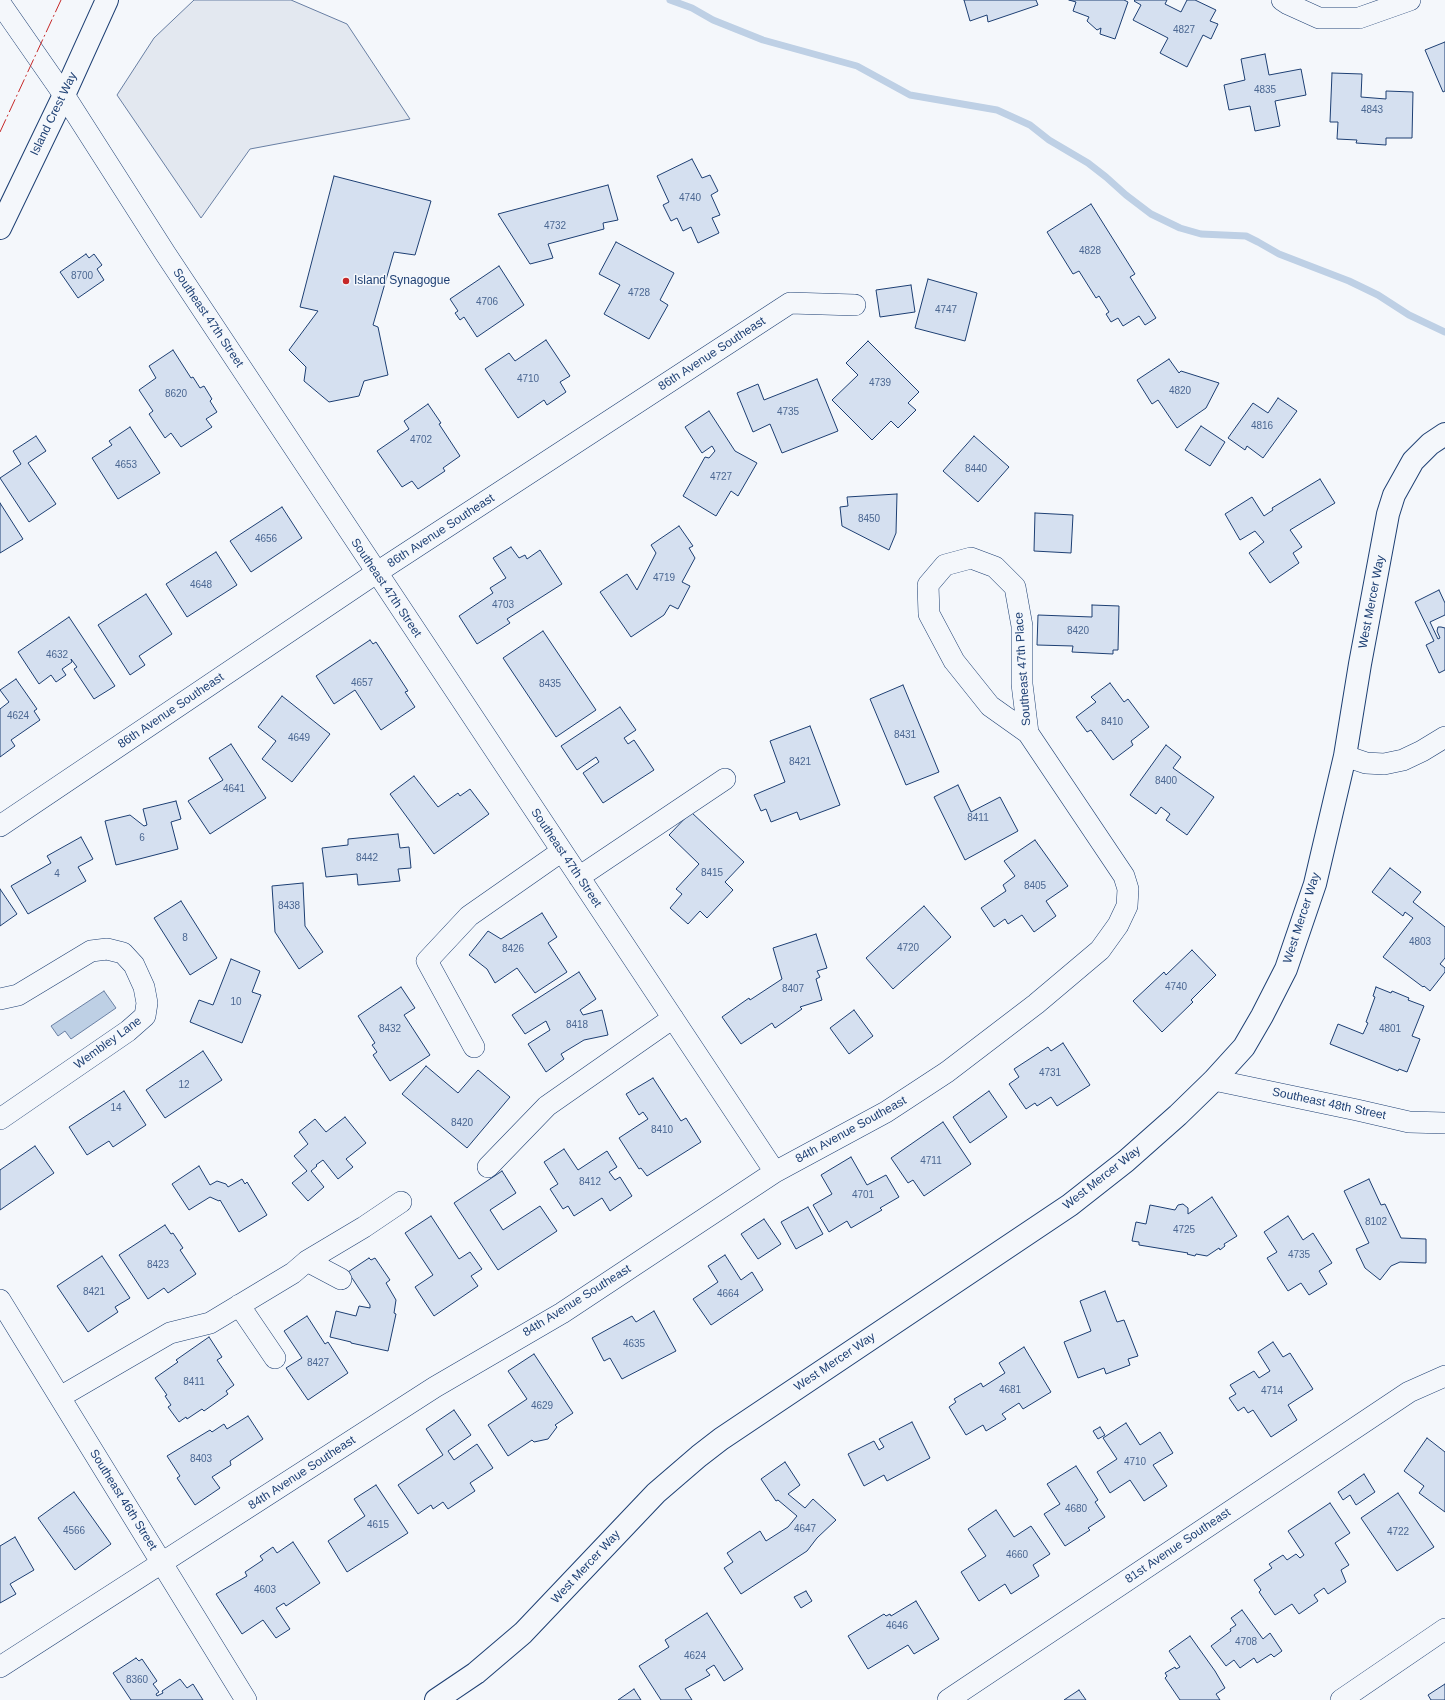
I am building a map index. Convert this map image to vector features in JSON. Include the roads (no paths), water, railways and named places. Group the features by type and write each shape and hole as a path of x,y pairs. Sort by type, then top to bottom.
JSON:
{"street":[{"name":"Island Crest Way","path":"0,228 64,95 107,0"},
{"path":"1282,0 1319,18 1360,18 1410,0"},
{"name":"Southeast 47th Street","path":"0,3 64,95 165,253 376,573 775,1172"},
{"name":"86th Avenue Southeast","path":"0,826 376,573 790,303 855,305"},
{"name":"West Mercer Way","path":"436,1700 476,1673 524,1633 656,1493 699,1456 721,1439 1070,1205 1126,1161 1214,1080 1244,1047 1262,1016 1286,968 1315,884 1344,756 1388,514 1394,495 1413,461 1430,444 1445,434"},
{"name":"Southeast 47th Place","path":"1028,733 1022,684 1022,626 1015,587 996,567 971,558 945,565 928,585 929,614 954,661 990,706 1028,733 1124,876 1128,890 1127,906"},
{"path":"1344,756 1366,764 1384,764 1403,760 1422,751 1445,737"},
{"path":"579,877 725,780"},
{"path":"474,1047 427,961 470,916 562,851"},
{"name":"84th Avenue Southeast","path":"0,1667 435,1387 562,1313 775,1172 886,1112 947,1072 1036,1004 1100,950 1118,925 1127,906"},
{"name":"Wembley Lane","path":"0,999 18,995 91,951 107,949 124,953 134,965 144,987 147,1003 145,1016 128,1031 0,1119"},
{"path":"488,1167 546,1106 673,1018"},
{"name":"Southeast 48th Street","path":"1214,1080 1409,1122 1445,1123"},
{"path":"60,1397 170,1333 210,1323 293,1273 307,1261 364,1227 401,1202"},
{"path":"307,1261 341,1279"},
{"name":"Southeast 46th Street","path":"0,1300 246,1700"},
{"path":"238,1305 275,1358"},
{"name":"81st Avenue Southeast","path":"948,1700 1409,1392 1445,1376"},
{"path":"1341,1700 1445,1629"}],"water":[{"path":"104,991 116,1008 71,1039 65,1031 58,1036 51,1026"}],"waterway":[{"path":"670,0 692,8 713,20 763,40 857,66 910,95 997,110 1030,125 1049,140 1088,163 1151,214 1180,228 1201,234 1246,236 1279,254 1349,281 1378,295 1409,315 1445,332"}],"place":[{"name":"Island Synagogue","path":"346,281"}]}
